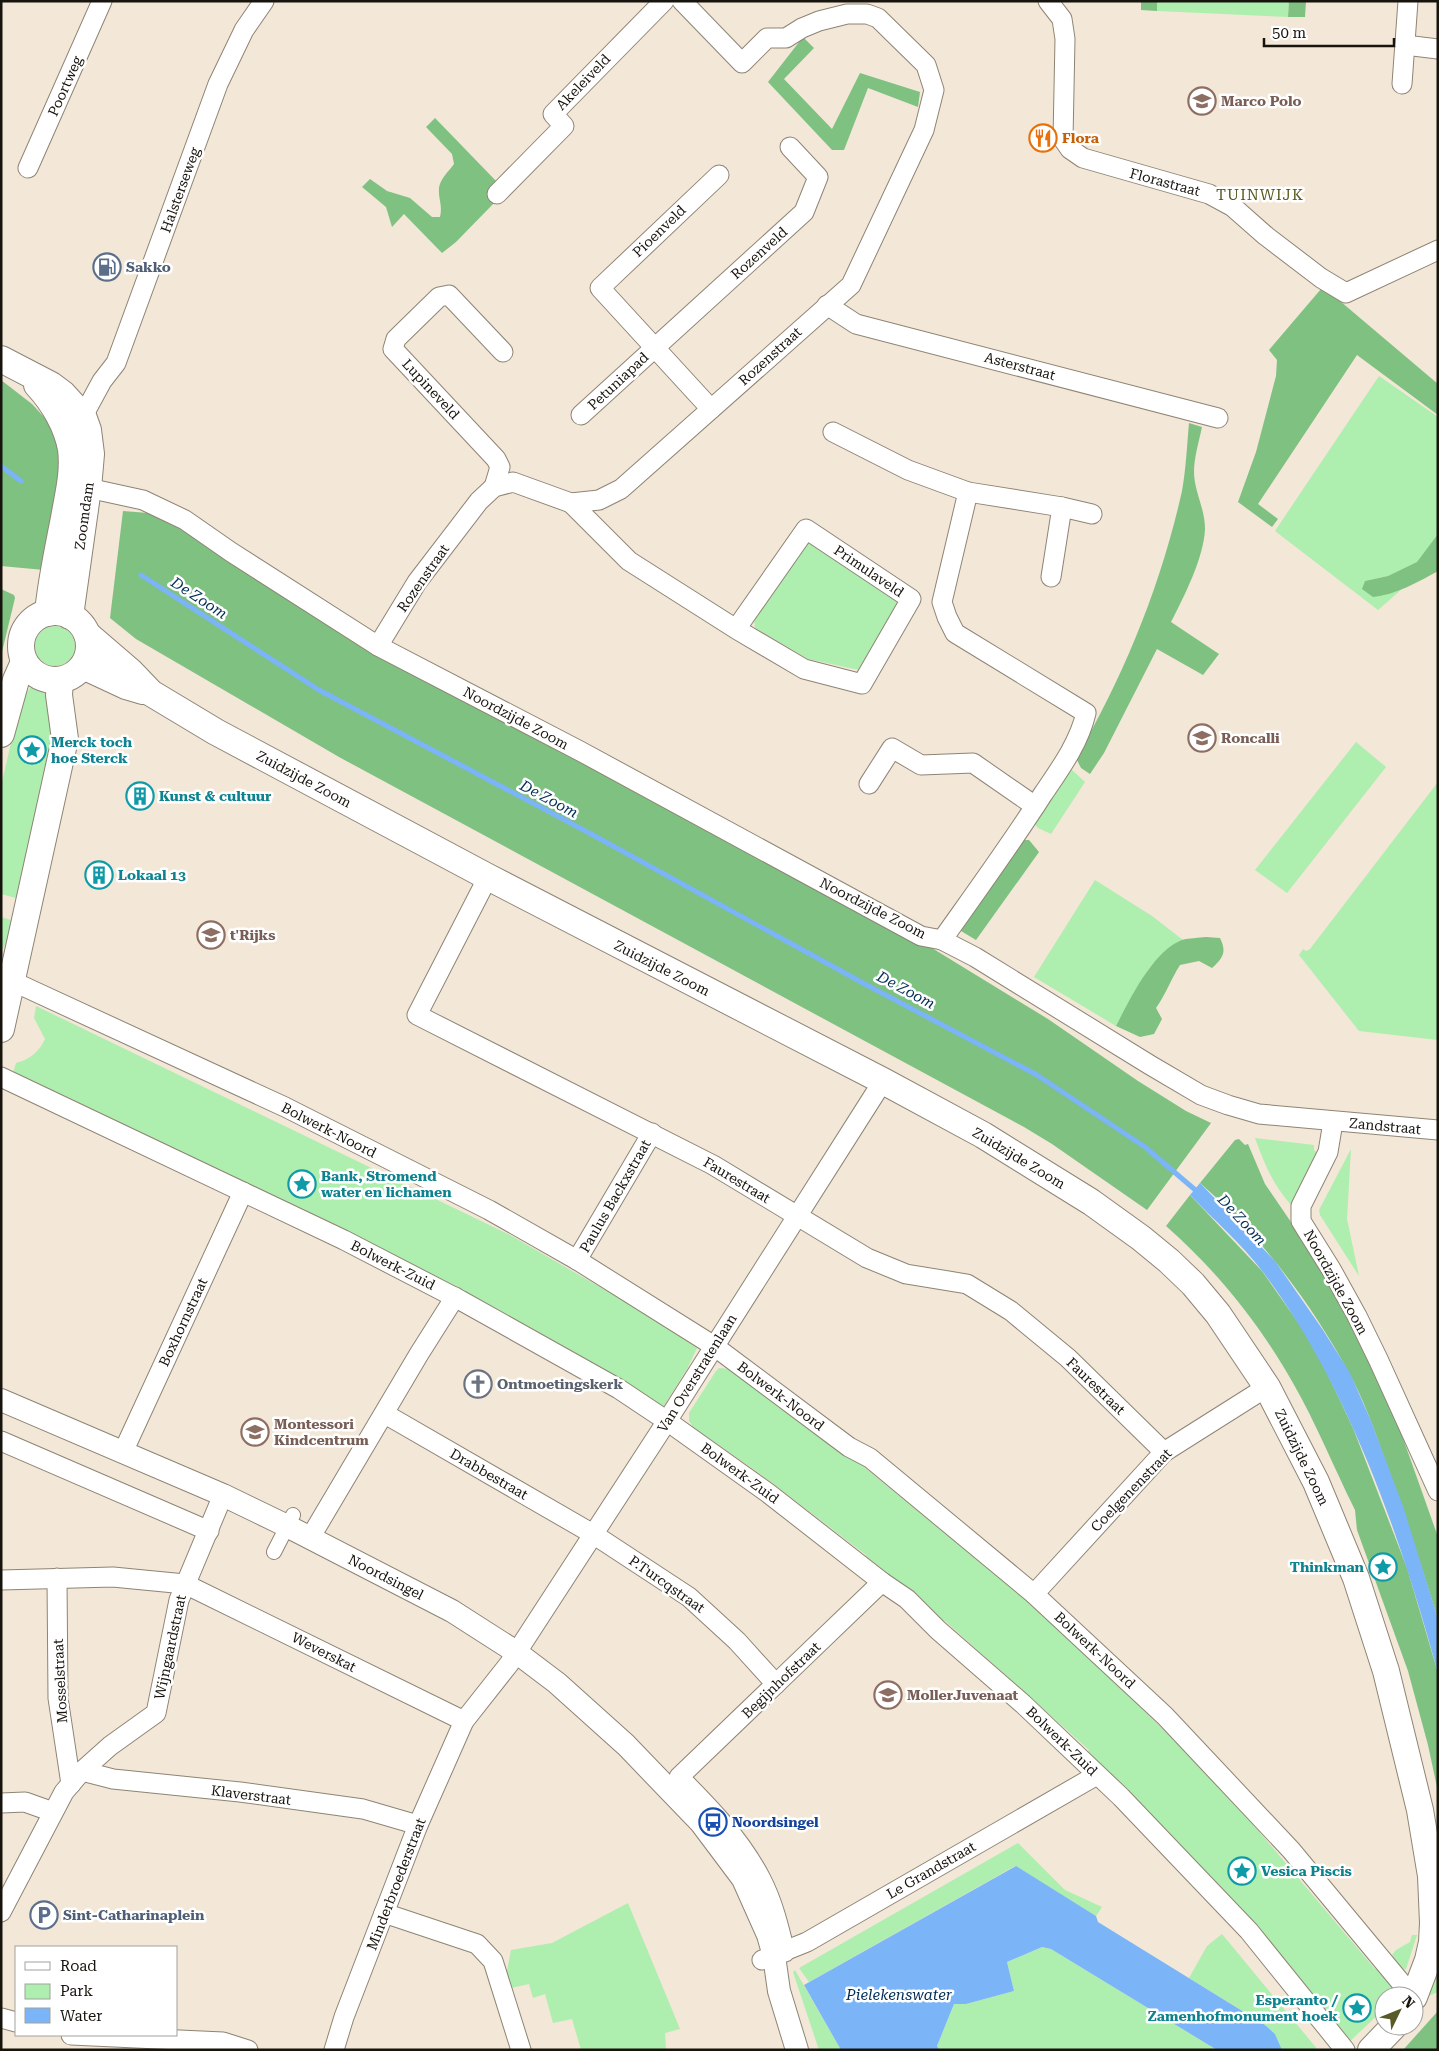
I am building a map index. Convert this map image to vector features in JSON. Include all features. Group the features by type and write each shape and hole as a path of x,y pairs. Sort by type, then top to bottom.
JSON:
{"main road":[{"path":"11,365 51,385 74,417"},
{"name":"Zoomdam","path":"68,621 88,488 91,454 88,430 74,417"},
{"name":"Zoomdam","path":"68,621 50,586 72,474 71,449 74,417"},
{"path":"34,619 68,621 89,644 88,654 83,666 72,676 60,680 41,678 29,669 24,662 21,648 25,629 34,619"},
{"name":"Zuidzijde Zoom","path":"68,621 130,671 151,693"},
{"path":"1,734 16,680 24,662"},
{"name":"Zuidzijde Zoom","path":"83,666 126,686 151,693 216,732 488,877 883,1081 982,1135 1091,1202 1169,1261 1212,1306 1241,1345 1267,1387 1316,1482 1356,1578 1386,1671 1420,1810 1430,1876 1433,1923 1432,1942 1417,1986"},
{"path":"1,1029 6,978 65,740 59,695 60,680"},
{"path":"1371,2050 1384,2036"}],"street":[{"name":"Halsterseweg","path":"74,417 116,363 218,84 244,30 264,1"},
{"name":"Akeleiveld","path":"497,194 564,126 553,114 664,1"},
{"name":"Rozenstraat","path":"378,646 417,582 480,501 494,487 513,482 571,503 599,500 621,489 851,285 924,130 934,90 926,65 878,18 867,14 847,14 819,21 802,28 786,38 767,38 742,63 682,1"},
{"name":"Florastraat","path":"1048,1 1062,19 1066,40 1063,139 1070,149 1083,158 1209,194 1233,207 1266,236 1321,278 1346,293 1438,250"},
{"path":"1402,84 1408,1"},
{"name":"Poortweg","path":"28,168 99,2"},
{"path":"1405,45 1438,48"},
{"name":"Rozenveld","path":"655,346 804,212 818,177 790,147"},
{"name":"Pioenveld","path":"600,288 718,175"},
{"name":"Petuniapad","path":"600,288 711,409"},
{"name":"Lupineveld","path":"494,487 500,467 496,459 394,349 396,339 439,297 449,295 503,352"},
{"name":"Asterstraat","path":"827,305 856,324 1218,418"},
{"name":"Petuniapad","path":"581,415 655,346"},
{"path":"833,432 908,470 968,492 1062,507 1092,514"},
{"name":"Noordzijde Zoom","path":"88,488 143,500 185,520 231,552 378,646 589,756 921,936 942,940 975,957 1117,1046 1201,1095 1259,1114 1333,1122 1328,1152 1301,1206 1301,1221 1331,1269 1361,1325 1438,1492"},
{"path":"942,940 1036,806 1067,757 1084,723 1086,713 955,633 946,617 942,602 968,492"},
{"name":"Primulaveld","path":"571,503 629,560 736,629 804,669 862,684 911,599 806,529 736,629"},
{"path":"1051,577 1062,507"},
{"path":"869,784 892,748 921,765 973,763 1036,806"},
{"name":"Faurestraat","path":"488,877 417,1015 713,1164 867,1258 906,1274 967,1284 1011,1311 1068,1358 1164,1452"},
{"name":"Bolwerk-Noord","path":"6,978 294,1112 489,1210 577,1260 714,1346 849,1447 870,1458 1034,1594 1130,1681 1217,1770 1291,1850 1403,1986"},
{"name":"Bolwerk-Zuid","path":"1,1076 344,1240 455,1297 618,1389 667,1421 768,1493 882,1582 907,1599 938,1630 1023,1704 1097,1775 1250,1931 1345,2050"},
{"name":"Van Overstratenlaan","path":"513,1658 667,1421 883,1081"},
{"name":"Zandstraat","path":"1333,1122 1438,1130"},
{"name":"Paulus Backxstraat","path":"577,1260 652,1132"},
{"name":"Boxhornstraat","path":"123,1452 243,1192"},
{"path":"310,1538 455,1297"},
{"name":"Coelgenenstraat","path":"1034,1594 1164,1452 1267,1387"},
{"name":"Noordsingel","path":"1,1400 123,1452 284,1533 434,1617 513,1658"},
{"name":"Drabbestraat","path":"385,1414 593,1534"},
{"name":"Noordsingel","path":"1,1415 220,1502"},
{"path":"1,1441 209,1531"},
{"name":"Wijngaardstraat","path":"76,1778 110,1746 156,1713 179,1600 220,1502"},
{"name":"Noordsingel","path":"284,1533 310,1538 452,1611 513,1658 665,1803 691,1832 709,1854 774,1956"},
{"name":"P.Turcqstraat","path":"593,1534 689,1597 737,1641 776,1684"},
{"path":"1,1580 113,1577 185,1584"},
{"name":"Mosselstraat","path":"57,1578 58,1698 76,1778"},
{"name":"Begijnhofstraat","path":"679,1777 882,1582"},
{"name":"Weverskat","path":"185,1584 464,1721"},
{"name":"Minderbroederstraat","path":"334,2050 344,2017 418,1825 464,1721 513,1658"},
{"name":"Le Grandstraat","path":"774,1956 807,1942 1097,1775"},
{"name":"Noordsingel","path":"679,1777 710,1808 728,1830 761,1878 772,1904 774,1956 779,1991 797,2050"},
{"path":"1,1912 64,1792 76,1778"},
{"name":"Klaverstraat","path":"76,1778 113,1779 240,1792 363,1809 418,1825"},
{"path":"1,1803 26,1802 53,1812"},
{"path":"384,1913 477,1944 493,1961 521,2050"},
{"path":"1,2018 15,2022"},
{"path":"74,2040 223,2042 248,2050"}],"green space":[{"path":"1141,1 1157,1 1157,11 1141,10"},
{"path":"1157,1 1289,1 1288,17 1157,11"},
{"path":"1289,1 1306,1 1305,17 1288,17"},
{"path":"803,37 814,48 784,79 832,129 860,73 920,92 918,107 868,88 844,150 832,150 768,82"},
{"path":"435,118 498,183 495,202 456,242 442,253 404,214 392,227 386,207 362,187 370,179 387,191 410,198 432,217 440,217 440,185 454,164 452,154 426,127"},
{"path":"1321,289 1340,301 1438,384 1438,415 1357,355 1258,504 1278,519 1272,527 1238,502 1256,452 1276,376 1277,360 1269,350"},
{"path":"1379,376 1438,417 1438,534 1418,562 1388,576 1365,581 1382,596 1403,588 1378,610 1275,531"},
{"path":"1,380 32,404 55,429 61,458 44,570 1,566"},
{"path":"1189,423 1202,427 1196,455 1194,479 1205,521 1205,529 1197,564 1171,622 1219,654 1203,675 1157,649 1104,753 1090,774 1081,768 1076,758 1110,695 1152,595 1182,491"},
{"path":"123,511 148,513 194,536 559,746 927,945 1048,1019 1138,1081 1186,1111 1211,1123 1147,1210 1052,1144 1024,1127 339,757 136,639 110,618"},
{"path":"1438,534 1438,571 1390,594 1373,597 1362,589 1365,581 1388,576 1417,562"},
{"path":"810,539 907,601 859,670 808,659 755,628 754,620 804,540"},
{"path":"1,589 14,595 15,598 1,656"},
{"path":"59,626 66,629 72,635 75,646 74,654 66,663 59,666 51,666 44,663 36,654 35,642 38,635 47,627"},
{"path":"34,683 47,688 55,724 20,899 1,894 1,786 21,700"},
{"path":"1356,742 1386,767 1287,893 1255,870"},
{"path":"1070,768 1085,782 1051,834 1038,828 1034,823 1059,789"},
{"path":"1438,782 1438,1040 1359,1031 1299,955 1303,949 1306,951 1310,949"},
{"path":"1022,840 1029,840 1039,852 976,940 956,928"},
{"path":"1095,880 1152,916 1183,940 1165,952 1150,967 1116,1026 1034,977"},
{"path":"1,917 14,921 11,936 1,951"},
{"path":"1206,937 1220,938 1223,947 1221,958 1212,968 1199,961 1180,965 1156,1008 1162,1019 1154,1034 1140,1037 1116,1026 1143,977 1161,954 1182,940"},
{"path":"36,1006 510,1235 650,1316 697,1348 687,1369 662,1409 373,1246 213,1167 13,1073 16,1063 34,1054 45,1039 34,1018"},
{"path":"1255,1138 1314,1145 1314,1150 1317,1153 1299,1188 1293,1205 1291,1205 1274,1182"},
{"path":"1239,1139 1245,1145 1248,1144 1265,1184 1325,1272 1394,1413 1438,1537 1438,1619 1376,1436 1364,1404 1349,1373 1318,1321 1283,1271 1243,1225 1200,1183 1235,1140"},
{"path":"1351,1149 1347,1219 1359,1276 1320,1215 1319,1210"},
{"path":"1190,1195 1262,1271 1302,1328 1328,1375 1353,1428 1407,1568 1438,1673 1438,1792 1428,1745 1408,1671 1357,1530 1355,1510 1317,1430 1293,1383 1266,1339 1220,1280 1166,1226"},
{"path":"732,1365 866,1462 864,1467 1010,1587 1013,1584 1173,1739 1251,1822 1375,1969 1379,1966 1395,1986 1374,1986 1374,2018 1347,2044 1085,1755 1089,1750 945,1621 940,1623 864,1559 866,1555 763,1476 706,1436 702,1439 689,1430 692,1425 689,1421 689,1413 716,1371 719,1368 729,1369"},
{"path":"1018,1843 1065,1890 1102,1907 1096,1916 1015,1866 809,1982 799,1968"},
{"path":"628,1903 680,2029 665,2033 666,2050 581,2050 572,2019 553,2023 545,1994 533,1998 529,1984 511,1988 506,1976 511,1950 552,1943"},
{"path":"1222,1934 1318,2050 1282,2050 1275,2034 1265,2025 1189,1978 1207,1946"},
{"path":"1412,1935 1417,1935 1406,1969 1402,1971 1392,1955 1396,1950 1410,1942"},
{"path":"1042,1947 1051,1949 1217,2050 939,2050 937,2046 954,2004 966,2004 1014,1991 1007,1962"},
{"path":"1438,1962 1438,1992 1426,1997"},
{"path":"795,1970 841,2050 819,2050 793,1972"},
{"path":"1438,2011 1438,2050 1403,2050 1416,2036 1424,2036 1424,2027"}],"water":[{"path":"1200,1183 1275,1261 1350,1373 1371,1421 1404,1509 1438,1619 1438,1673 1407,1568 1389,1516 1346,1413 1294,1317 1263,1272 1237,1242 1190,1195"},
{"name":"Pielekenswater","path":"1016,1866 1096,1916 1098,1922 1265,2025 1275,2034 1282,2050 1217,2050 1051,1949 1042,1947 1007,1962 1014,1991 966,2004 954,2004 937,2046 939,2050 841,2050 804,1985"}],"waterway":[{"name":"De Zoom","path":"1,466 21,481"},
{"name":"De Zoom","path":"141,575 319,690 593,835 863,983 1037,1075 1145,1147 1200,1194"}],"place":[{"name":"Marco Polo","path":"1202,101"},
{"name":"Flora","path":"1043,138"},
{"name":"Sakko","path":"107,267"},
{"name":"Roncalli","path":"1202,738"},
{"name":"Merck toch hoe Sterck","path":"32,750"},
{"name":"Kunst & cultuur","path":"140,796"},
{"name":"Lokaal 13","path":"99,875"},
{"name":"t'Rijks","path":"211,935"},
{"name":"Bank, Stromend water en lichamen","path":"302,1184"},
{"name":"Ontmoetingskerk","path":"478,1384"},
{"name":"Montessori Kindcentrum","path":"255,1432"},
{"name":"Thinkman","path":"1383,1567"},
{"name":"MollerJuvenaat","path":"888,1695"},
{"name":"Noordsingel","path":"713,1822"},
{"name":"Vesica Piscis","path":"1242,1871"},
{"name":"Sint-Catharinaplein","path":"44,1915"},
{"name":"Esperanto / Zamenhofmonument hoek","path":"1357,2008"}],"district":[{"name":"TUINWIJK","path":"1260,195"}]}
